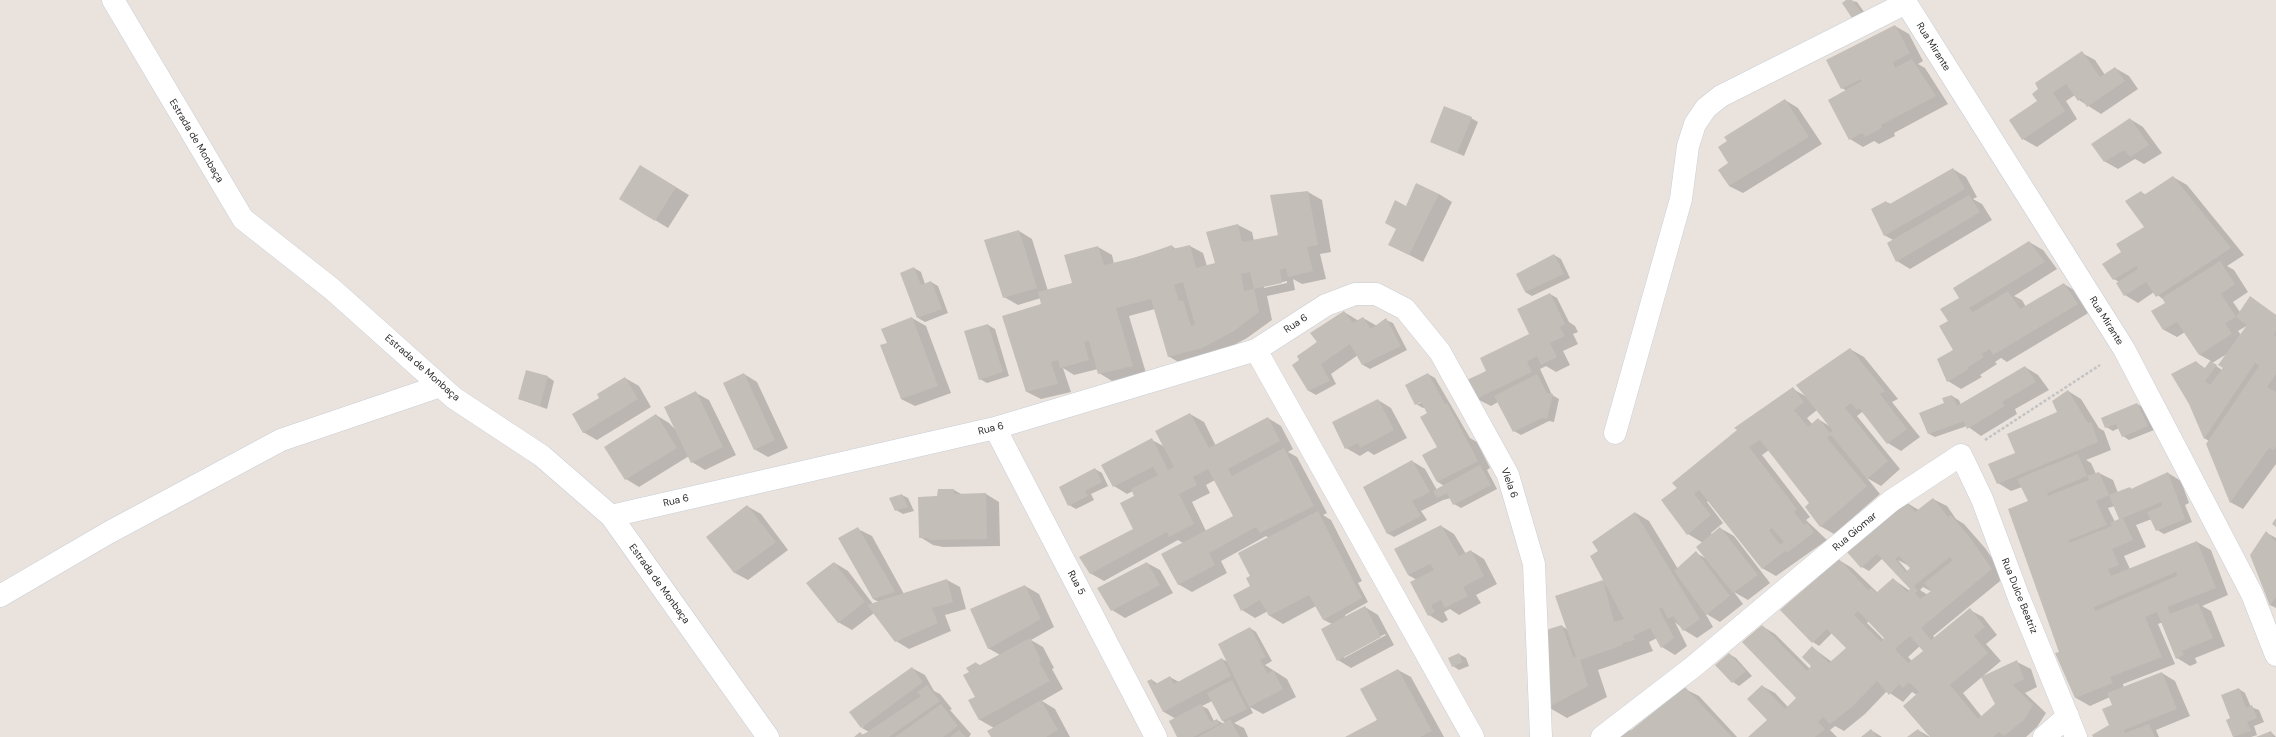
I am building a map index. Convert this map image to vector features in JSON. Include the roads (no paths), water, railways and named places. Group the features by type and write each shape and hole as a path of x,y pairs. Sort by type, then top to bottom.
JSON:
{"street":[{"name":"Estrada de Monbaça","path":"112,0 243,219 332,289 454,398 542,456 611,516 768,737"},
{"path":"1615,433 1681,199 1688,146 1695,124 1706,108 1721,96 1906,2"},
{"name":"Rua Mirante","path":"1906,2 2124,349 2252,594 2276,655"},
{"name":"Rua 6","path":"611,516 995,428 1256,350 1326,305 1355,294"},
{"name":"Viela 6","path":"1355,294 1376,294 1405,309 1440,352 1508,475 1534,564 1541,737"},
{"path":"1256,350 1473,737"},
{"path":"0,596 108,533 281,440 440,386"},
{"name":"Rua 5","path":"995,428 1156,737"},
{"name":"Rua Dulce Beatriz","path":"1961,455 1982,499 2019,598 2076,737"},
{"name":"Rua Giomar","path":"1602,737 1693,667 1891,501 1961,455"},
{"path":"2044,737 2068,716"}]}
